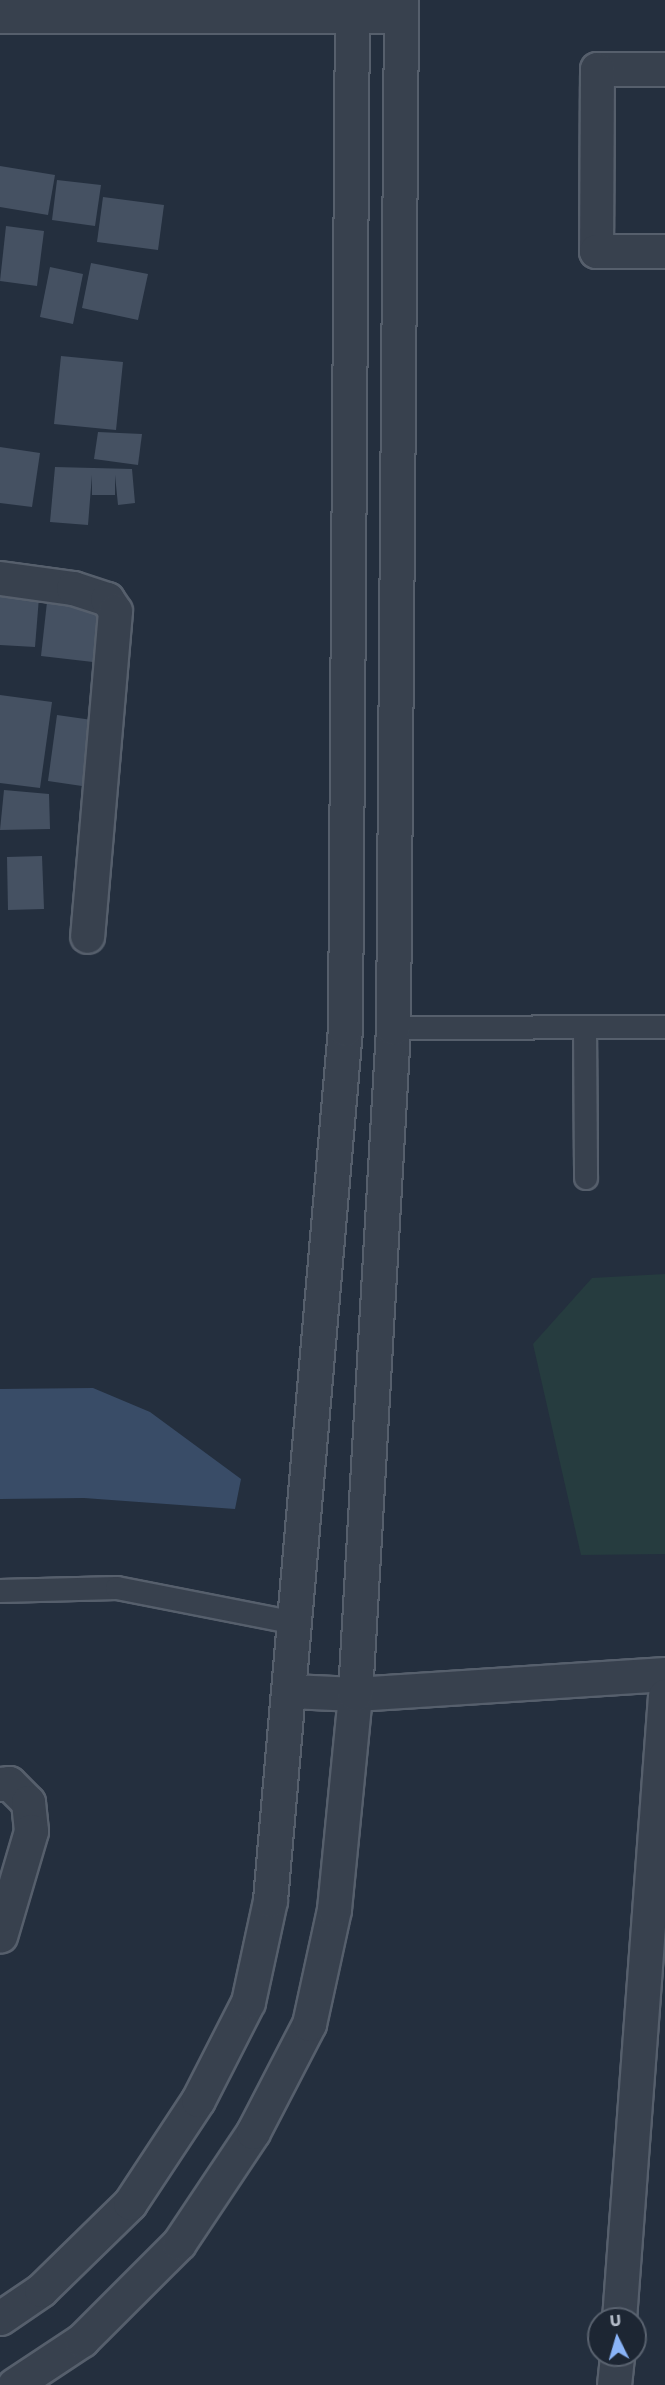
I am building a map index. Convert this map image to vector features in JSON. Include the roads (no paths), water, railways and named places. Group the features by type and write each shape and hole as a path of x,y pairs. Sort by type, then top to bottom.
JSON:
{"street":[{"path":"0,2318 41,2290 130,2203 198,2100 248,2002 270,1900 291,1691 345,1029 352,8"},
{"path":"0,16 401,8 393,1028 355,1694 334,1909 309,2024 253,2132 179,2243 82,2340 14,2385"},
{"path":"665,69 597,69 596,251 665,251"},
{"path":"0,578 73,588 107,599 115,611 87,936"},
{"path":"291,1691 355,1694 665,1674"},
{"path":"620,2307 665,1696"},
{"path":"0,1784 9,1783 28,1802 31,1831 0,1936"},
{"path":"614,2385 616,2367"}],"lane":[{"path":"585,1027 585,1178"},
{"path":"393,1028 665,1027"},
{"path":"0,1591 117,1588 296,1623"}],"water":[{"path":"93,1388 150,1412 241,1479 235,1509 84,1498 0,1499 0,1389"}]}
